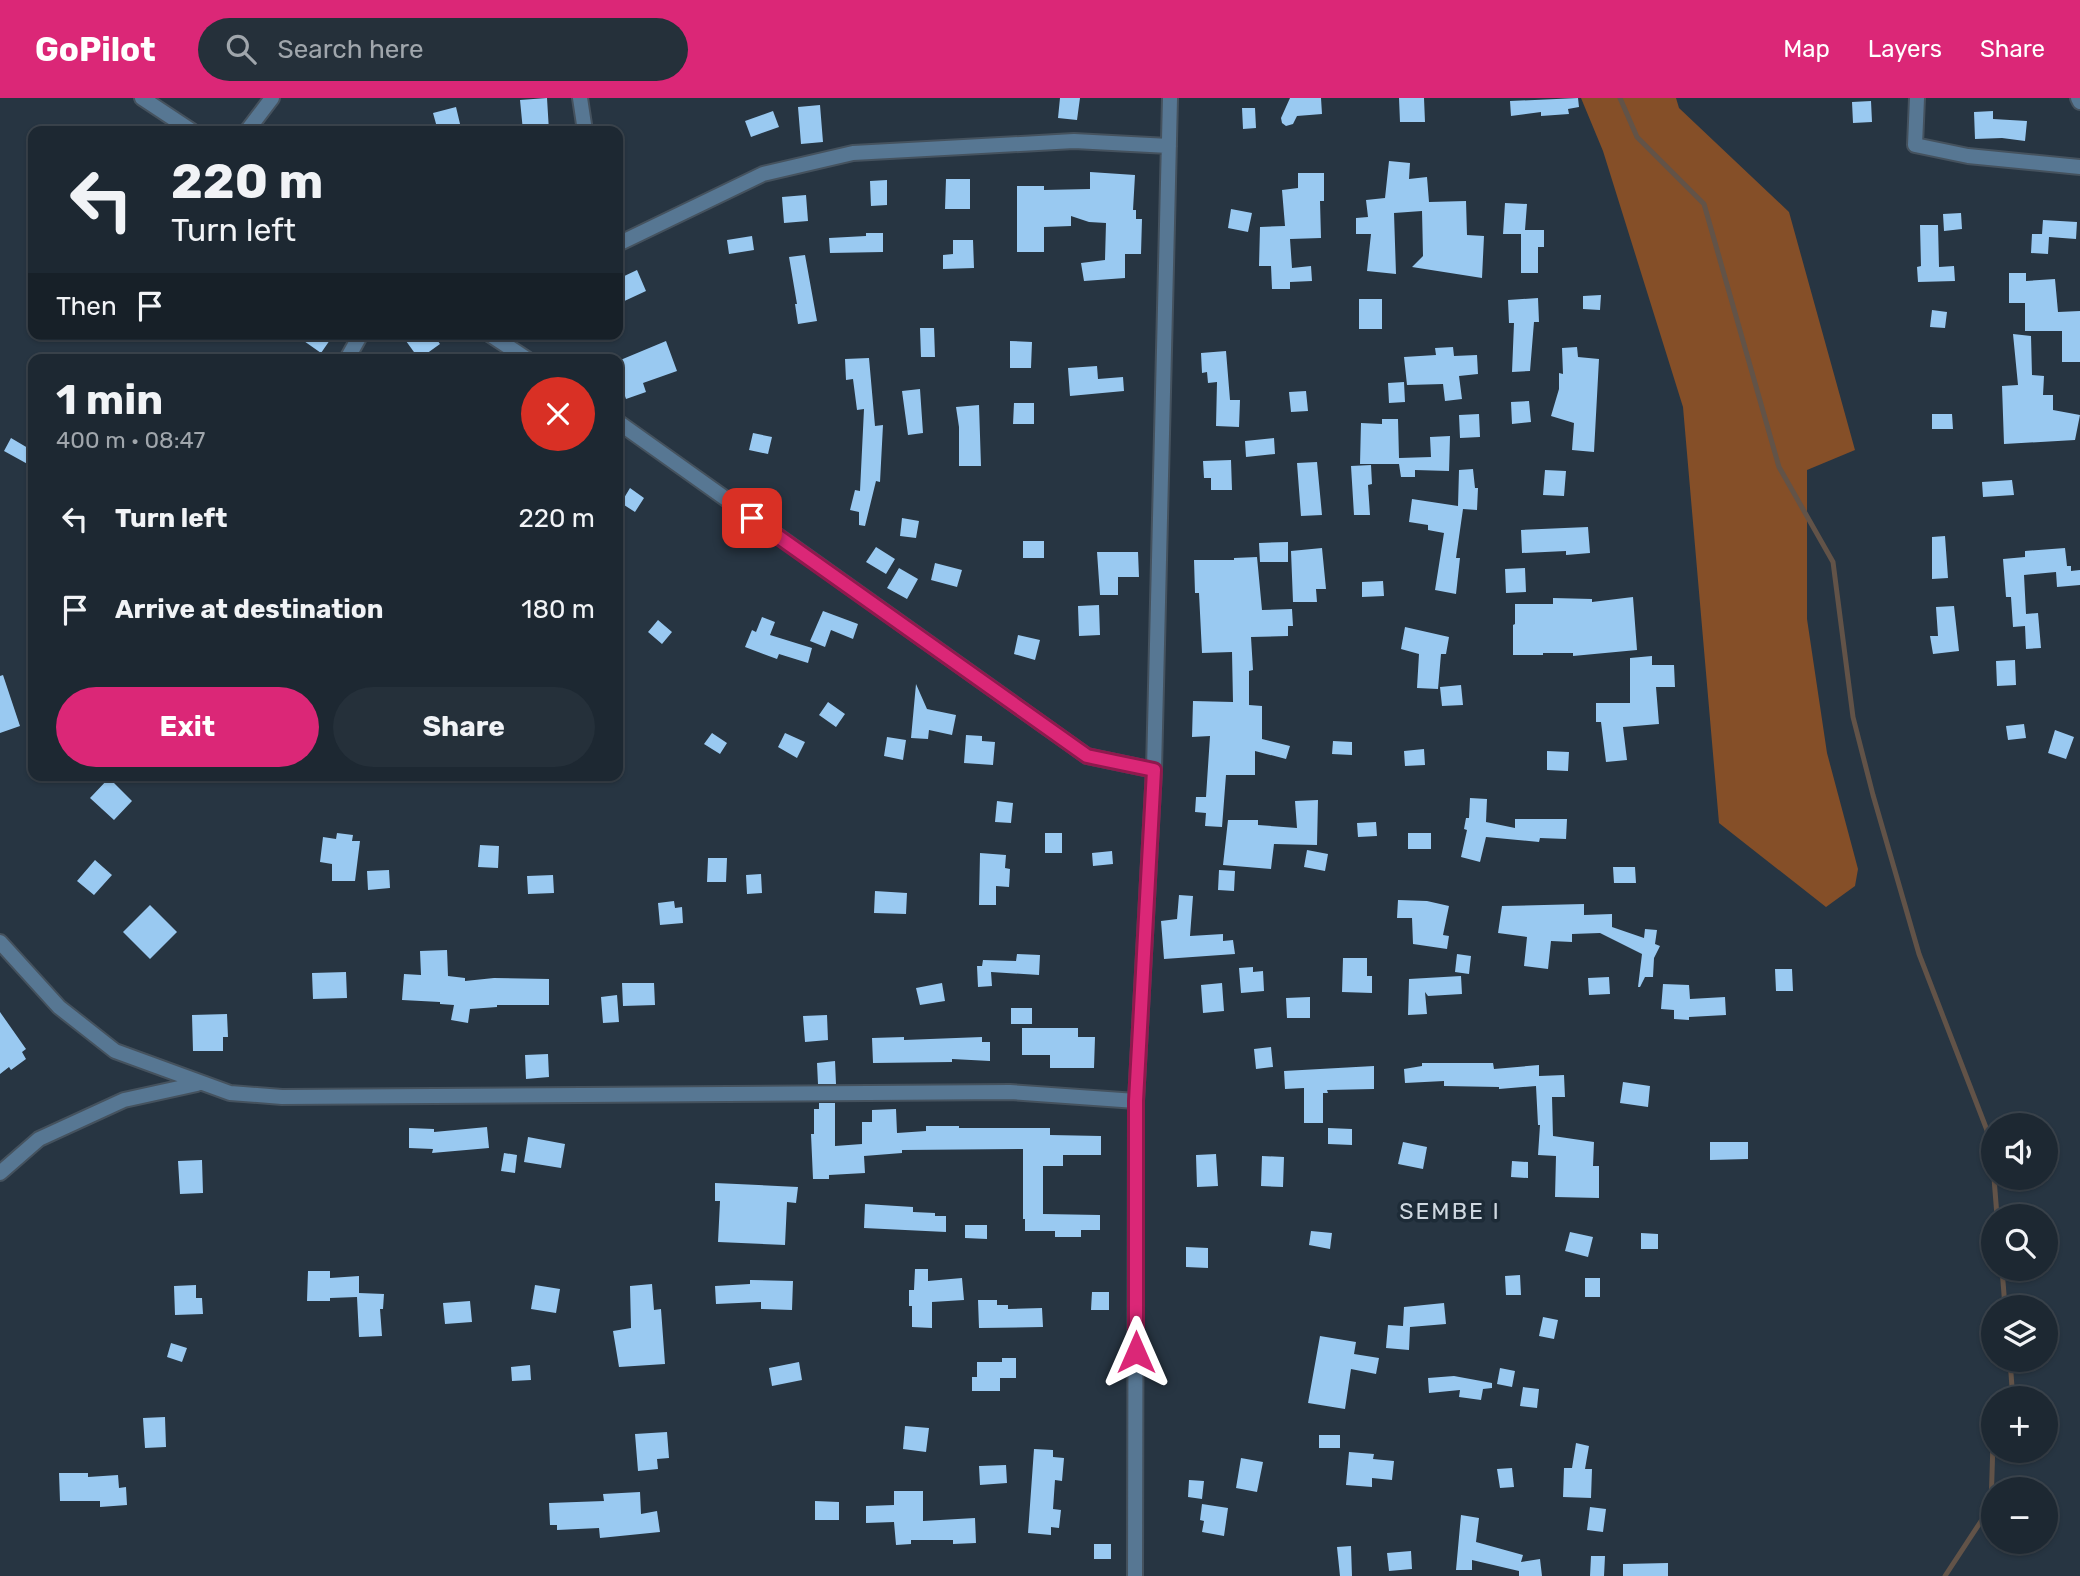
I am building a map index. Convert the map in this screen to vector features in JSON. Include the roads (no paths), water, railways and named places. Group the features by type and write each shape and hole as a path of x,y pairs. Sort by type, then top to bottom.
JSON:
{"street":[{"path":"142,98 184,126"},
{"path":"251,126 272,98"},
{"path":"580,98 584,126"},
{"path":"1135,1576 1136,1101 1154,770 1170,98"},
{"path":"1917,98 1915,145 1968,156 2080,167"},
{"path":"623,242 763,174 853,153 1074,141 1169,146"},
{"path":"498,340 519,354"},
{"path":"623,426 1087,756 1154,770"},
{"path":"0,942 59,1007 115,1051 230,1093 282,1097 1010,1092 1136,1101"},
{"path":"0,1173 39,1139 124,1100 198,1083"}],"waterway":[{"path":"1620,98 1637,137 1704,204 1779,467 1833,562 1853,717 1873,795 1919,954 1981,1115"},
{"path":"1995,1190 1996,1204"},
{"path":"2003,1281 2004,1295"},
{"path":"2011,1372 2012,1386"},
{"path":"1945,1576 1991,1506 1992,1463"}],"district":[{"name":"SEMBE I","path":"1450,1211"}]}
